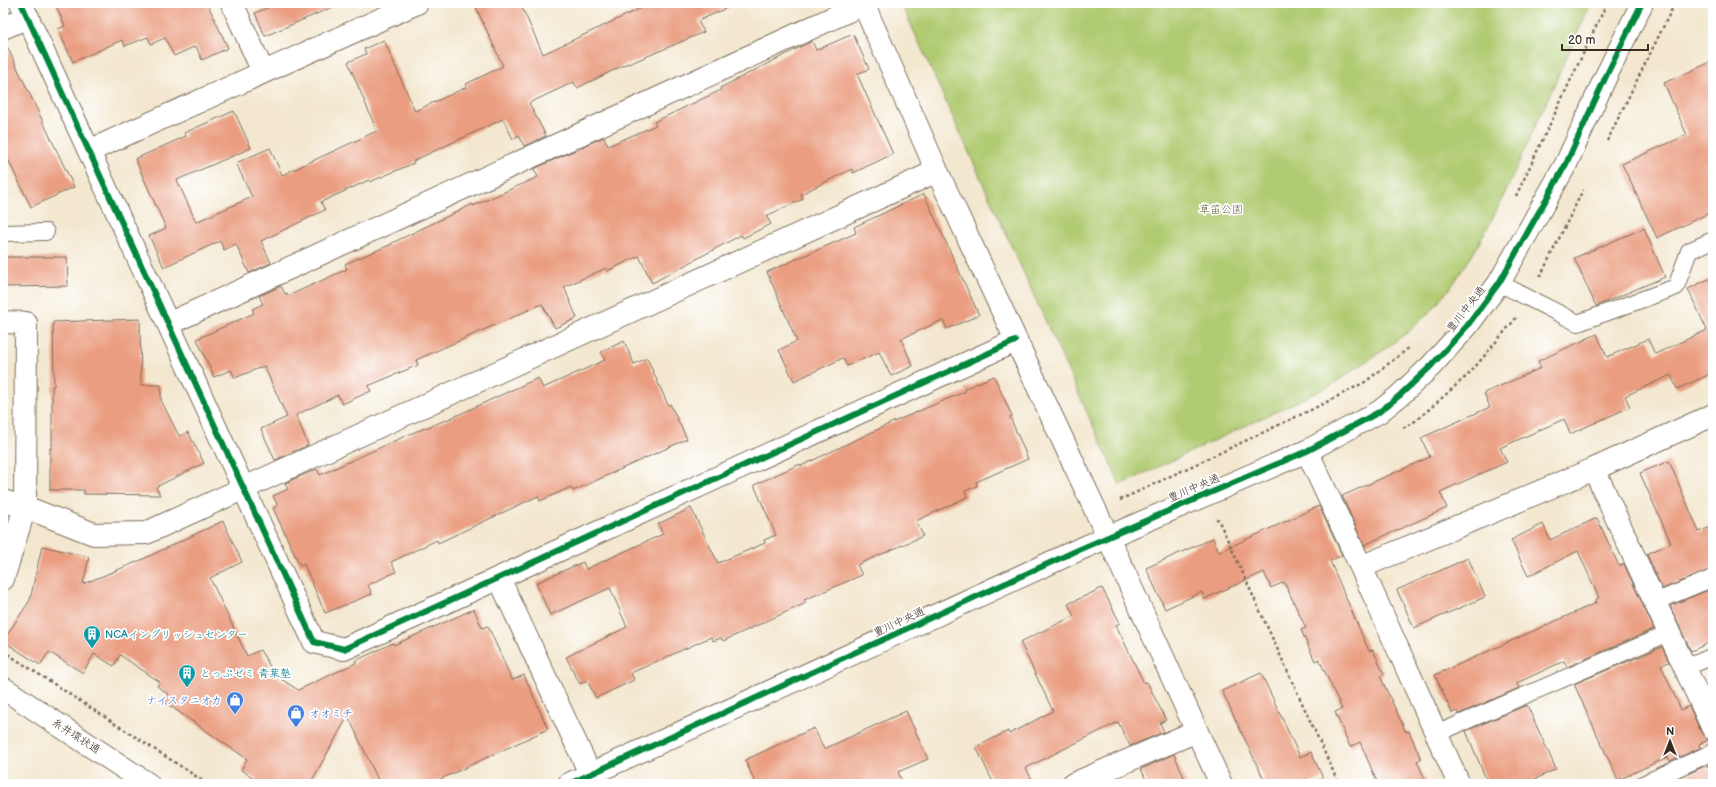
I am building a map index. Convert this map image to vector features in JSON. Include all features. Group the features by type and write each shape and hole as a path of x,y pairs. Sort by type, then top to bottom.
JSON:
{"street":[{"path":"232,3 263,72"},
{"path":"89,151 417,3"},
{"name":"豊川中央通","path":"569,784 593,779 1108,537 1307,451 1379,412 1399,396 1431,366 1456,338 1499,283 1566,164 1607,74 1642,3"},
{"path":"168,324 863,4 937,171 1222,784"},
{"path":"3,28 25,10 314,642 344,649 1016,341"},
{"path":"3,501 25,507 94,534 146,533 937,171"},
{"path":"3,322 26,323 25,507 3,579"},
{"path":"1361,567 1594,469 1713,415"},
{"path":"1307,451 1361,567 1458,784"},
{"path":"1594,469 1713,729"},
{"path":"499,578 593,779"},
{"name":"糸井環状通","path":"3,688 148,784"},
{"path":"1073,784 1197,730"}],"lane":[{"path":"3,233 46,232"},
{"path":"1499,283 1578,323 1676,287 1689,251 1713,240"},
{"path":"1655,602 1713,578"},
{"path":"1436,734 1669,633"},
{"path":"1685,668 1713,656"},
{"path":"1643,784 1713,752"}],"path":[{"path":"1516,197 1608,3"},
{"path":"1096,511 1319,406 1359,385 1414,343"},
{"path":"1211,522 1218,519 1339,784"},
{"path":"3,651 208,784"}],"green space":[{"name":"草笛公園","path":"901,3 1591,3 1507,189 1489,225 1473,254 1453,284 1431,311 1408,332 1330,386 1120,485"}],"building":[{"path":"55,3 207,3 228,48 202,60 196,46 174,56 165,38 151,44 148,37 125,46 122,40 73,62 58,29 65,26"},
{"path":"279,3 342,3 265,36 255,13"},
{"path":"474,3 520,3 543,54 652,3 738,3 698,21 704,32 629,64 628,63 577,88 574,82 529,103 546,136 524,146 519,135 513,139 503,119 413,161 414,163 370,182 369,180 321,202 325,210 261,241 271,263 249,273 236,244 224,250 220,241 164,267 149,236 166,228 135,159 186,136 184,133 234,111 251,148 177,180 196,222 252,197 236,163 270,148 282,175 377,131 348,62 366,54 364,49 384,40 415,111 467,87 466,84 503,66"},
{"path":"853,34 869,69 857,74 893,154 853,173 852,169 801,194 803,199 766,216 771,224 743,238 741,235 652,283 639,256 607,271 606,268 564,287 577,318 555,328 542,304 416,360 418,365 368,386 371,391 342,404 338,395 296,415 308,445 275,460 261,429 287,417 264,366 235,378 231,370 214,377 197,339 254,313 252,309 263,304 259,296 281,286 285,294 287,293 288,296 347,269 345,264 392,244 473,204 473,206 538,177 534,169 604,137 608,146 656,125 654,122 721,90 720,88 812,41 816,50"},
{"path":"3,40 74,187 31,207 3,149"},
{"path":"1713,61 1713,211 1657,238 1622,164 1687,135 1664,83"},
{"path":"924,194 979,315 947,329 943,320 901,339 913,366 891,376 879,352 847,366 843,358 794,381 779,350 797,341 767,272 856,233 854,227"},
{"path":"1644,228 1665,277 1596,306 1574,258"},
{"path":"3,257 67,257 68,286 3,287"},
{"path":"1713,277 1713,373 1677,389 1671,375 1625,396 1630,407 1570,434 1564,419 1500,448 1507,462 1440,492 1447,508 1364,545 1342,496 1430,457 1421,438 1490,407 1484,393 1541,368 1538,361 1597,334 1607,357 1648,339 1655,354 1707,330 1688,289"},
{"path":"140,319 141,385 161,385 161,400 179,436 188,432 204,463 156,487 160,495 84,494 84,490 50,490 52,386 54,386 53,322"},
{"path":"624,341 634,364 647,358 668,405 670,404 687,439 573,491 571,487 540,501 538,496 438,543 437,540 391,562 396,572 368,585 372,594 325,613 304,564 300,566 273,508 278,506 273,496 288,489 285,483 317,469 320,475 412,433 449,419 538,378 543,388 605,360 601,352"},
{"path":"994,376 1012,416 1010,417 1028,459 976,482 977,486 965,491 967,497 916,521 923,536 857,565 862,575 804,600 806,603 723,641 721,638 713,641 711,637 631,673 634,680 596,698 587,680 580,684 566,657 627,627 610,588 550,615 536,583 583,562 586,569 663,534 658,524 691,508 718,563 765,543 764,540 776,535 754,485 800,464 801,466 889,424 966,391 964,389"},
{"path":"1669,461 1699,532 1713,526 1713,569 1662,589 1647,554 1671,543 1640,473"},
{"path":"1319,506 1342,555 1330,561 1369,651 1373,650 1384,674 1380,676 1406,732 1409,731 1421,759 1417,761 1427,784 1378,784 1360,742 1350,747 1335,712 1342,709 1319,659 1315,661 1301,630 1306,628 1284,582 1271,588 1264,572 1204,599 1202,592 1165,609 1146,568 1213,538 1219,552"},
{"path":"1597,518 1619,566 1624,564 1654,629 1567,667 1564,661 1517,683 1519,688 1459,714 1457,711 1452,713 1435,675 1596,603 1595,600 1599,598 1578,551 1528,576 1511,540 1543,524 1550,540"},
{"path":"223,521 242,562 210,578 247,656 260,650 275,675 298,690 356,663 355,661 393,643 394,645 474,609 482,628 488,626 512,680 524,675 548,729 430,784 380,784 348,716 310,784 264,784 241,770 247,759 163,701 168,694 157,686 160,682 120,655 114,666 94,654 83,673 49,652 40,665 3,641 30,600 42,546 89,557 83,584 139,561"},
{"path":"1468,558 1485,597 1414,628 1397,590"},
{"path":"1102,588 1120,623 1116,625 1144,683 1147,682 1166,720 1160,723 1164,732 1130,746 1118,722 1026,768 1034,784 994,784 976,747 1008,731 1009,734 1053,711 1020,642 1074,616 1068,604"},
{"path":"1713,588 1713,641 1691,651 1670,606"},
{"path":"1662,647 1669,662 1661,665 1681,710 1689,706 1702,734 1708,740 1699,744 1700,748 1670,761 1668,757 1618,780 1574,684"},
{"path":"1261,673 1300,757 1311,752 1323,778 1309,784 1266,784 1222,691"},
{"path":"1527,705 1556,769 1525,784 1488,784 1466,731"},
{"path":"906,711 928,759 898,772 903,784 756,784 745,760 814,728 824,749"},
{"path":"1174,754 1187,784 1148,784 1141,769"},
{"path":"1707,765 1713,778 1713,784 1680,784 1677,779"}],"cycle path":[{"path":"21,3 314,642 344,649 1015,341"},
{"path":"569,784 1078,550 1307,451 1379,412 1399,396 1431,366 1467,326 1499,283 1566,164 1607,74 1642,3"}],"place":[{"name":"NCAイングリッシュセンター","path":"92,649"},
{"name":"とっぷゼミ 青葉塾","path":"187,688"},
{"name":"ナイスタニオカ","path":"235,715"},
{"name":"オオミチ","path":"296,728"}]}
